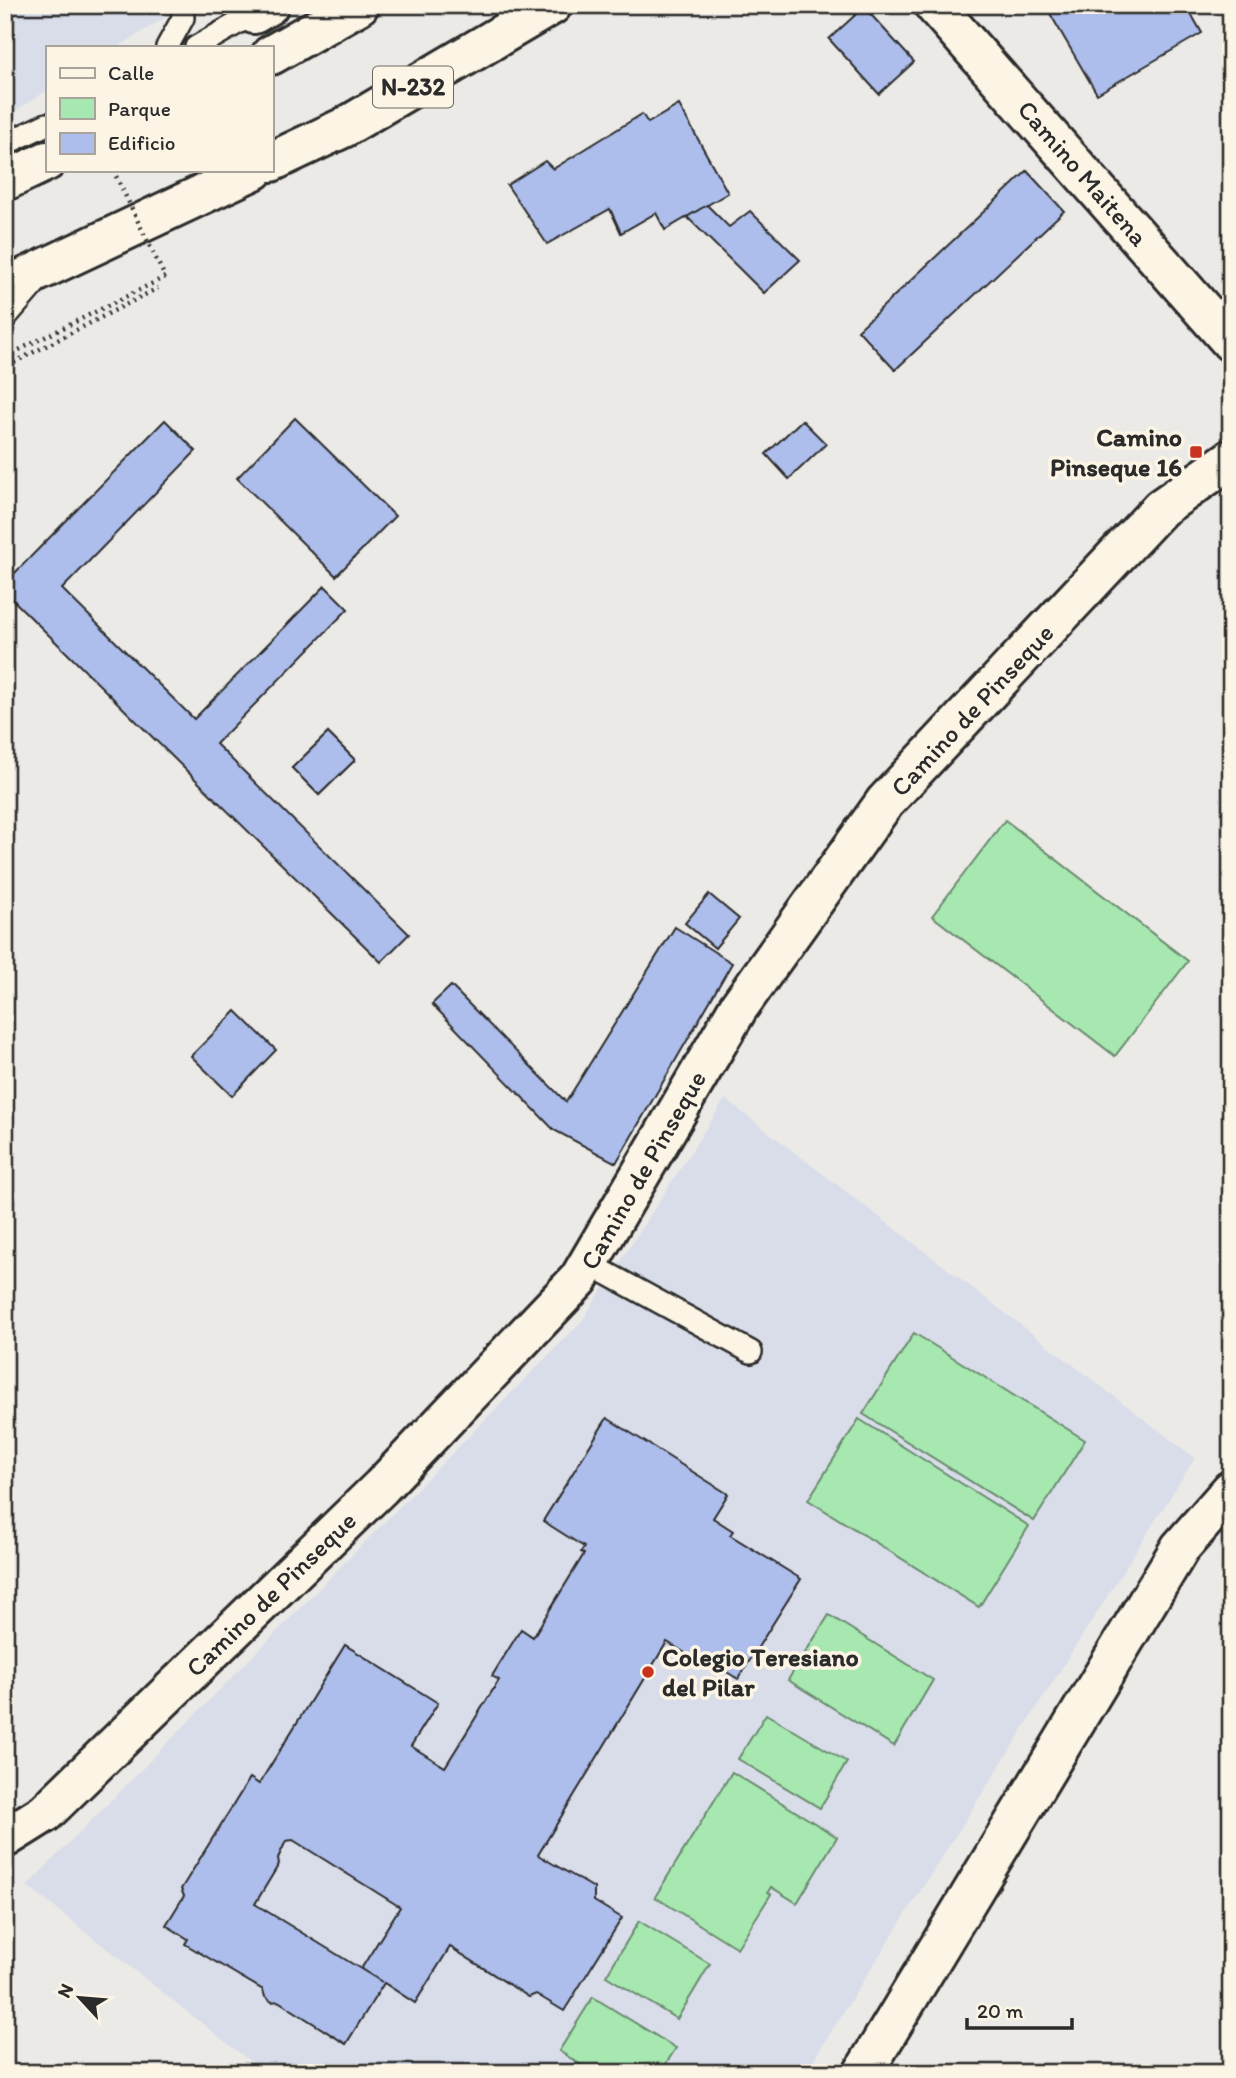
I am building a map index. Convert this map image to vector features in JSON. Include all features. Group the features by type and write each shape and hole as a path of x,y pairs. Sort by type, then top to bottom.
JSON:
{"main road":[{"path":"273,54 359,5"},
{"name":"N-232","path":"273,161 345,127 552,5"},
{"name":"Camino Maitena","path":"934,5 1231,342"},
{"path":"5,181 46,161"},
{"path":"5,287 250,172"},
{"name":"Camino de Pinseque","path":"5,1838 46,1813 381,1487 579,1279 738,1008 885,802 1161,508 1231,459"},
{"path":"863,2073 1180,1548 1231,1490"}],"lane":[{"path":"168,46 183,18 182,5"},
{"path":"198,46 263,8"},
{"path":"5,144 46,124"},
{"path":"5,318 52,265"},
{"path":"588,1263 751,1352"}],"path":[{"path":"114,172 165,277 7,356 11,364 158,288"}],"shaded area":[{"path":"5,5 185,5 120,46 46,46 46,92 5,117"},
{"name":"Colegio Teresiano del Pilar","path":"725,1099 1195,1458 805,2073 265,2073 27,1886 582,1321"}],"green space":[{"path":"1005,820 1188,961 1115,1056 932,916"},
{"path":"914,1333 1085,1440 1034,1521 863,1414"},
{"path":"859,1419 1029,1526 979,1607 808,1500"},
{"path":"829,1615 933,1680 894,1746 788,1680"},
{"path":"766,1714 847,1762 820,1808 738,1759"},
{"path":"732,1772 837,1837 797,1903 771,1887 768,1892 771,1894 737,1948 655,1897"},
{"path":"639,1921 710,1964 677,2019 606,1976"},
{"path":"593,1997 676,2048 660,2073 594,2073 559,2051"}],"building":[{"path":"1045,5 1186,5 1202,33 1097,94"},
{"path":"864,7 914,62 879,94 829,39"},
{"path":"679,105 728,193 665,230 656,213 621,233 610,209 547,244 507,185 545,161 553,169 642,114 648,123"},
{"path":"1027,171 1064,211 895,370 858,330"},
{"path":"707,205 729,227 750,211 800,260 764,293 687,217"},
{"path":"295,418 395,516 336,576 237,478"},
{"path":"165,420 196,451 62,589 194,719 325,586 348,609 216,744 409,934 381,962 5,592 5,583"},
{"path":"802,420 826,444 789,479 766,454"},
{"path":"328,733 355,760 319,795 292,768"},
{"path":"328,733 355,760 319,795 292,768"},
{"path":"709,894 739,919 715,948 685,923"},
{"path":"675,927 732,963 616,1163 554,1130 432,1004 451,986 566,1102"},
{"path":"236,1011 276,1050 232,1096 191,1056"},
{"path":"607,1418 728,1494 713,1518 733,1531 730,1535 801,1579 738,1679 709,1661 701,1663 667,1642 538,1855 594,1888 594,1901 622,1918 564,2011 536,1994 529,1997 450,1947 415,2003 384,1983 346,2044 278,2001 272,2002 265,1997 263,1990 185,1944 188,1939 166,1925 184,1896 181,1889 250,1778 259,1784 345,1645 438,1703 411,1746 445,1767 499,1680 492,1676 521,1629 533,1637 584,1554 581,1552 584,1547 543,1521","holes":["293,1840 400,1907 361,1969 382,1982 255,1904 279,1864 278,1858 286,1841"]}],"place":[{"name":"Camino Pinseque 16","path":"1196,452"},
{"name":"Colegio Teresiano del Pilar","path":"648,1672"}]}
